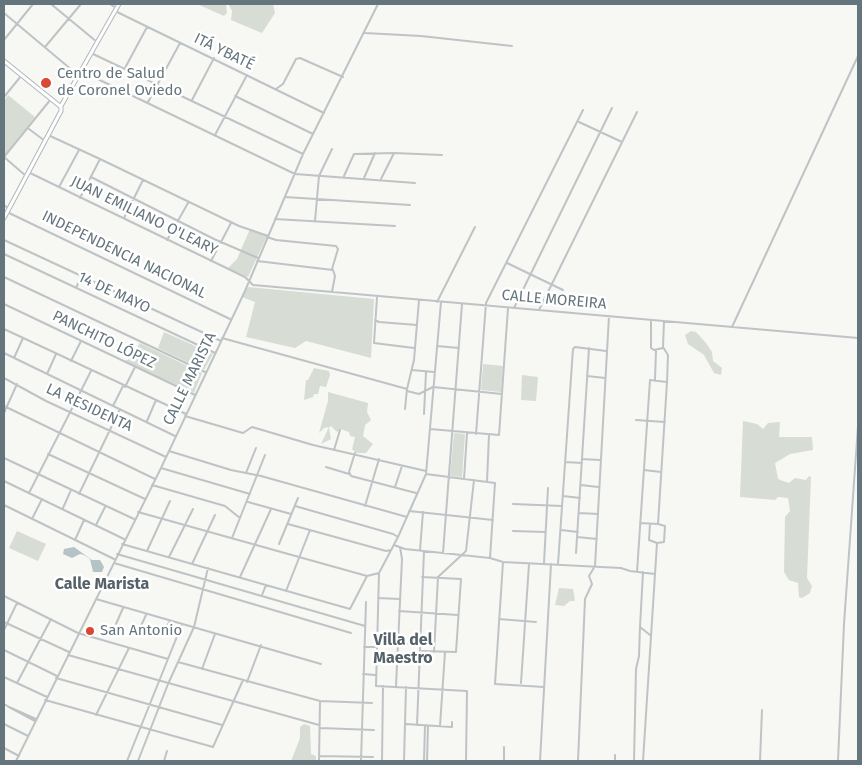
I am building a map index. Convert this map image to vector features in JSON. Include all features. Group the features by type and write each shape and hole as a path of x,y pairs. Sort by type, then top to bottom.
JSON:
{"street":[{"path":"4,40 33,4"},
{"path":"50,4 97,42"},
{"path":"44,48 80,4"},
{"name":"ITÁ YBATÉ","path":"110,4 116,10 147,27 276,88 324,113"},
{"path":"4,218 61,107 119,4"},
{"name":"CALLE MARISTA","path":"16,761 124,539 161,468 221,342 303,154 378,4"},
{"path":"4,13 79,76"},
{"path":"125,68 147,27"},
{"path":"364,33 421,36 512,46"},
{"path":"148,102 180,43"},
{"path":"91,53 303,154"},
{"path":"732,327 858,56"},
{"path":"192,100 214,58"},
{"path":"276,88 283,84 296,59 302,58 311,61 343,76"},
{"path":"4,61 61,107"},
{"path":"81,71 295,174 344,176 415,183"},
{"path":"215,135 247,75"},
{"path":"4,97 22,76"},
{"path":"235,96 313,134"},
{"path":"4,157 51,99"},
{"path":"514,308 612,108"},
{"path":"476,434 486,306 583,110"},
{"path":"539,310 637,112"},
{"path":"578,121 622,142"},
{"path":"28,128 45,141"},
{"path":"48,135 188,203 267,237 276,240 336,246 338,249 333,270 335,274 332,292"},
{"path":"315,221 319,176 332,149"},
{"path":"59,188 79,150"},
{"path":"344,176 354,154 375,152 442,155"},
{"path":"364,178 375,152"},
{"path":"380,179 394,153"},
{"name":"JUAN EMILIANO O'LEARY","path":"4,157 27,174 245,277 248,281"},
{"path":"80,198 100,159"},
{"path":"91,177 258,260 333,270"},
{"path":"123,219 143,180"},
{"path":"285,196 410,205"},
{"path":"167,240 188,203"},
{"name":"INDEPENDENCIA NACIONAL","path":"4,205 8,210 231,319"},
{"path":"275,219 395,226"},
{"path":"211,261 232,222"},
{"path":"466,761 467,690 376,686 376,647 379,573 398,537 426,474 439,302 475,227"},
{"path":"4,240 221,342"},
{"name":"14 DE MAYO","path":"4,254 215,353"},
{"path":"507,262 563,290"},
{"path":"4,277 205,373"},
{"path":"76,288 81,277"},
{"name":"CALLE MOREIRA","path":"248,281 264,286 439,302 858,336"},
{"path":"377,296 374,343 415,348"},
{"path":"405,409 415,348 419,300"},
{"name":"PANCHITO LÓPEZ","path":"4,304 195,395"},
{"path":"443,553 462,304"},
{"path":"430,429 499,436 508,308"},
{"path":"578,761 585,599 592,584 589,576 595,566 609,316"},
{"path":"375,319 379,322 417,325"},
{"path":"651,320 651,348 656,350 663,348"},
{"path":"658,524 668,355 663,348 664,321"},
{"path":"4,329 185,415 243,434 252,427 334,450 355,453 426,471"},
{"path":"14,358 23,338"},
{"path":"222,338 419,394 434,387 502,394"},
{"path":"71,361 81,341"},
{"path":"437,346 459,348"},
{"path":"558,564 573,349 575,347 606,350"},
{"path":"576,553 589,348"},
{"path":"655,381 656,350"},
{"path":"4,353 175,436"},
{"path":"47,374 56,354"},
{"path":"113,406 135,367"},
{"path":"412,370 434,372"},
{"path":"29,493 90,371"},
{"path":"424,414 426,372"},
{"path":"587,376 605,378"},
{"name":"LA RESIDENTA","path":"4,378 166,457"},
{"path":"637,572 650,380 667,382"},
{"path":"4,413 5,407 17,384"},
{"path":"146,422 156,400"},
{"path":"5,407 155,479"},
{"path":"79,494 120,409"},
{"path":"636,420 664,422"},
{"path":"838,761 844,624 858,426"},
{"path":"334,450 340,430"},
{"path":"464,479 466,433"},
{"path":"487,482 489,435"},
{"path":"246,473 256,448"},
{"path":"169,451 407,517"},
{"path":"349,474 355,453"},
{"path":"48,454 145,499"},
{"path":"232,538 265,454"},
{"path":"4,462 5,458 134,520"},
{"path":"365,506 379,459"},
{"path":"582,459 600,460"},
{"path":"565,462 582,463"},
{"path":"395,487 403,465"},
{"path":"326,467 417,493"},
{"path":"161,468 250,494"},
{"path":"644,470 661,472"},
{"path":"426,474 495,483 490,558"},
{"path":"434,652 438,577 464,555 468,543 474,480"},
{"path":"4,481 124,539"},
{"path":"581,485 599,488"},
{"path":"152,486 225,506 240,518"},
{"path":"544,563 548,488"},
{"path":"62,509 71,490"},
{"path":"563,496 580,498"},
{"path":"279,544 298,498"},
{"path":"32,519 42,499"},
{"path":"147,551 170,501"},
{"path":"247,502 291,514"},
{"path":"513,504 562,506"},
{"path":"4,505 115,559"},
{"path":"96,526 105,506"},
{"path":"295,506 398,537"},
{"path":"169,557 193,509"},
{"path":"239,578 272,509"},
{"path":"409,511 493,520"},
{"path":"138,512 367,576 379,573"},
{"path":"420,550 422,512"},
{"path":"579,513 598,514"},
{"path":"192,564 215,515"},
{"path":"75,540 84,520"},
{"path":"640,523 658,524 666,527 666,540 657,543 648,539 650,524"},
{"path":"288,524 386,551 391,550"},
{"path":"286,591 310,530"},
{"path":"561,530 578,532"},
{"path":"513,531 545,532"},
{"path":"578,537 597,539"},
{"path":"643,761 657,543"},
{"path":"122,544 350,609 367,576"},
{"path":"394,544 400,547 490,558 503,562 621,568 655,574"},
{"path":"396,686 400,547"},
{"path":"417,725 422,651 419,644 424,550"},
{"path":"117,554 365,626"},
{"path":"503,562 495,684 521,684 544,687"},
{"path":"113,563 352,633"},
{"path":"521,684 529,564"},
{"path":"540,761 551,564"},
{"path":"138,761 168,684 194,627 208,568"},
{"path":"634,761 636,669 639,656 643,572"},
{"path":"422,576 460,579 456,652 422,651"},
{"path":"262,595 266,585"},
{"path":"4,596 78,633 168,659"},
{"path":"378,598 400,599"},
{"path":"96,599 146,615 261,645 321,664"},
{"path":"4,630 17,602"},
{"path":"361,761 366,602"},
{"path":"116,624 123,608"},
{"path":"399,611 458,615"},
{"path":"146,615 139,630 144,633 161,635 170,621"},
{"path":"17,683 51,619"},
{"path":"499,619 536,622"},
{"path":"4,622 68,653 117,670 319,726 374,730"},
{"path":"127,761 182,624"},
{"path":"640,627 650,635"},
{"path":"202,669 215,633"},
{"path":"377,642 419,644"},
{"path":"248,682 261,645"},
{"path":"364,647 376,647"},
{"path":"96,715 129,648"},
{"path":"4,650 57,677 106,693 222,725"},
{"path":"440,726 445,652"},
{"path":"178,662 320,702 372,703"},
{"path":"363,674 376,674"},
{"path":"4,676 46,699 141,728 213,747 243,680"},
{"path":"382,761 383,686"},
{"path":"404,761 406,687"},
{"path":"318,761 320,702"},
{"path":"4,704 36,720"},
{"path":"760,761 762,710"},
{"path":"406,724 452,728 452,722"},
{"path":"4,724 28,736"},
{"path":"425,761 427,726"},
{"path":"504,747 504,761"},
{"path":"4,748 19,756"},
{"path":"164,761 166,751"},
{"path":"615,755 615,761"},
{"path":"319,756 373,757"}],"shaded area":[{"path":"197,4 226,4 227,13 224,16"},
{"path":"226,4 273,4 275,13 262,33 231,20 232,11 229,5"},
{"path":"8,95 35,117 5,155 4,101"},
{"path":"250,229 267,236 248,277 228,268 237,259"},
{"path":"248,287 374,299 371,358 306,341 295,348 246,337 255,302 242,297"},
{"path":"691,331 696,332 706,343 712,352 713,361 722,368 721,375 714,373 704,355 688,344 685,335"},
{"path":"164,332 213,354 204,370 158,348"},
{"path":"140,343 202,373 194,393 124,361 130,359"},
{"path":"483,364 503,366 501,392 481,390"},
{"path":"314,368 329,371 330,375 326,387 320,386 318,394 314,394 313,397 304,400 306,380 308,380"},
{"path":"522,375 538,377 536,401 521,400"},
{"path":"328,392 368,403 367,412 371,420 365,425 363,436 373,444 366,453 356,453 352,449 355,437 350,436 349,432 341,429 337,432 331,426 329,428 331,439 321,444 329,427 324,428 319,433 328,401"},
{"path":"743,421 757,424 763,429 768,423 780,422 779,437 812,437 813,450 790,454 775,463 778,479 783,481 789,483 795,478 806,480 809,476 811,477 807,578 812,586 810,593 802,598 799,597 798,583 789,580 784,572 785,517 790,511 788,498 778,497 775,500 740,497"},
{"path":"454,433 465,434 462,477 450,476"},
{"path":"17,531 46,544 38,561 9,548"},
{"path":"74,547 92,560 100,560 104,567 102,572 93,572 90,559 84,555 80,554 72,558 63,554 64,549"},
{"path":"559,588 573,589 575,601 570,601 564,606 555,605"},
{"path":"304,724 310,726 311,754 316,756 316,761 291,761 300,738 300,727"}],"place":[{"name":"Centro de Salud de Coronel Oviedo","path":"46,83"},
{"name":"San Antonio","path":"90,631"}],"district":[{"name":"Calle Marista","path":"102,585"},
{"name":"Villa del Maestro","path":"403,650"}]}
